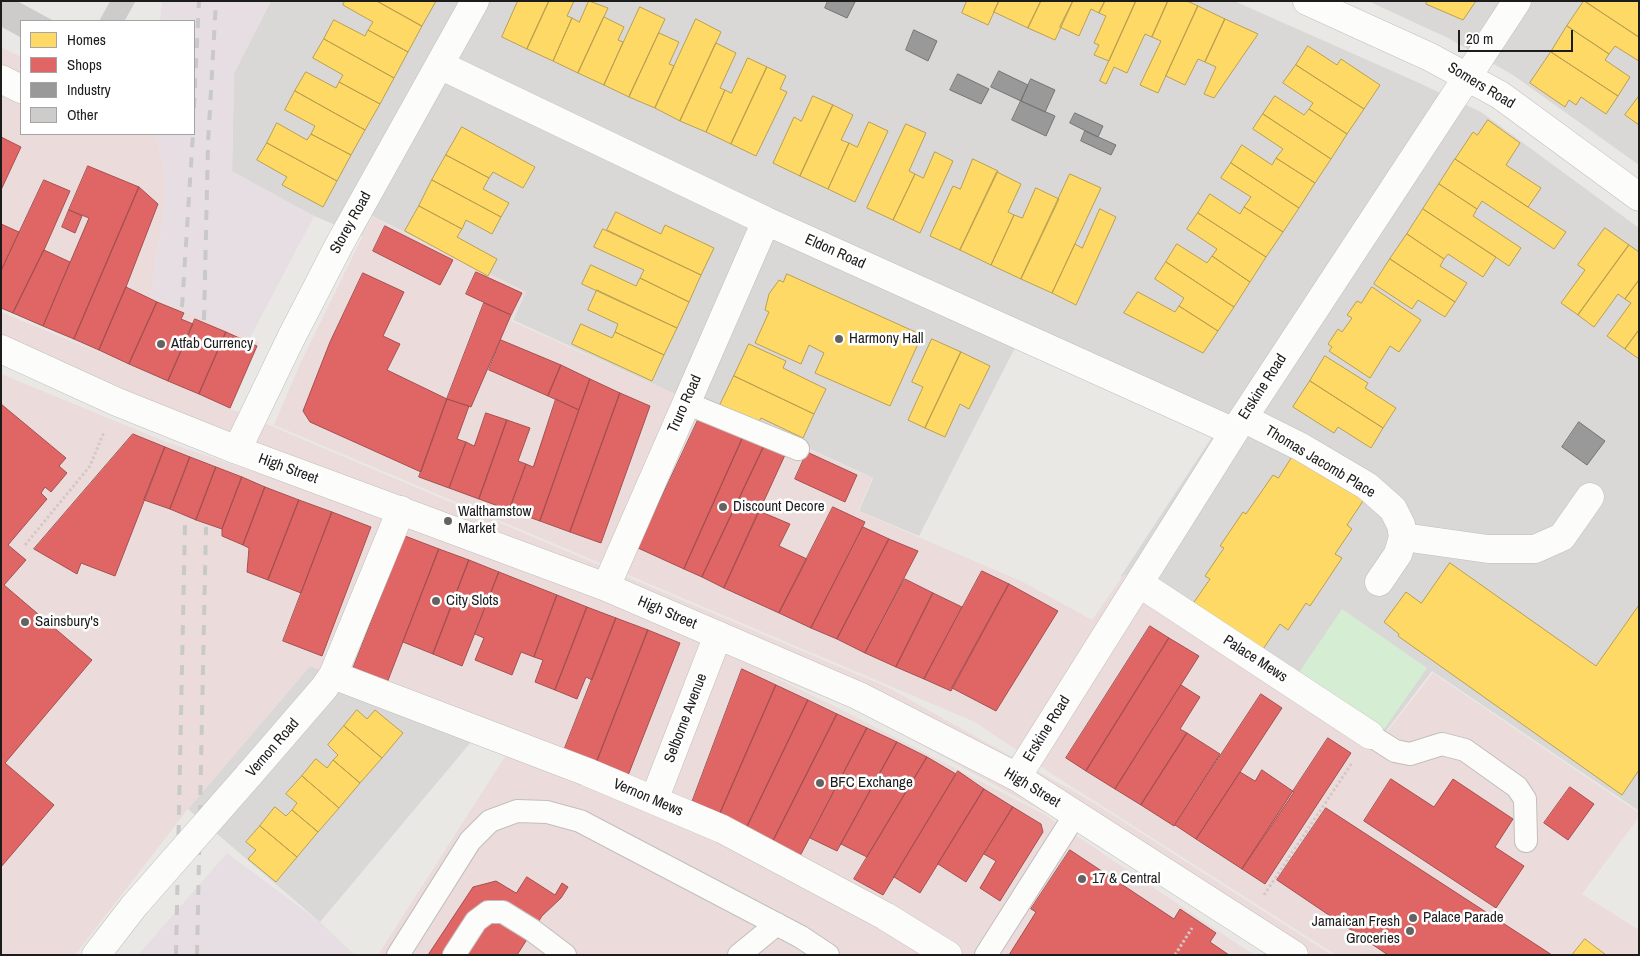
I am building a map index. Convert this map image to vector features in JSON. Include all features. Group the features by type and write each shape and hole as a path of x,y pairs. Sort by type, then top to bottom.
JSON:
{"street":[{"name":"Storey Road","path":"237,450 339,244 475,1"},
{"name":"Somers Road","path":"1307,1 1468,76 1500,95 1639,197"},
{"name":"Erskine Road","path":"1017,777 1239,425 1517,1"},
{"name":"Eldon Road","path":"440,65 766,221 1239,425"},
{"path":"1,79 20,88"},
{"name":"Truro Road","path":"606,587 766,221"},
{"name":"High Street","path":"1,349 117,402 237,450 397,521 606,587 859,696 1017,777 1294,955"},
{"name":"Thomas Jacomb Place","path":"1239,425 1301,447 1367,486 1393,509 1401,525 1403,537"},
{"path":"1379,582 1398,554 1403,537 1488,549 1535,549 1562,537 1590,497"},
{"name":"Vernon Road","path":"96,955 134,906 333,676 397,521"},
{"name":"Palace Mews","path":"1139,582 1370,736"},
{"name":"Selborne Avenue","path":"654,800 718,636"},
{"name":"Vernon Mews","path":"333,676 587,772 722,829 885,916 948,955"}],"lane":[{"path":"686,403 798,449"},
{"name":"Palace Mews","path":"1370,736 1394,751 1410,754 1442,744 1466,750 1517,786 1525,799 1526,841"},
{"path":"398,955 470,841 490,821 517,812 547,812 580,821 777,924 828,955"},
{"path":"986,955 1075,815"},
{"path":"454,955 476,921 488,912 503,912 532,930 565,955"},
{"path":"739,955 777,924"}],"path":[{"path":"25,545 90,466 117,402"},
{"path":"1270,886 1370,736"}],"shaded area":[{"path":"162,1 271,1 234,73 232,171 314,216 250,338 150,296 165,206 165,171 156,135 195,135 195,20 160,20"},
{"path":"271,1 1234,1 1481,112 1639,228 1639,811 1432,671 1380,739 1121,576 1227,414 1027,324 919,536 859,511 873,478 691,394 688,400 513,320 526,292 372,216 362,236 314,216 232,172 234,73"},
{"path":"1368,1 1639,1 1639,165 1513,75 1448,38"},
{"path":"1,47 20,56 20,135 156,135 165,171 165,206 150,296 260,342 231,409 887,687 1091,801 1332,955 1273,955 1071,827 865,714 759,670 834,706 1044,814 1254,955 378,955 515,741 310,666 188,809 75,955 1,955 1,374 169,443 383,516 1,355 1,312 105,355 1,308"},
{"path":"372,217 526,292 511,321 688,400 690,394 872,478 858,511 1023,582 1092,620 1124,574 1380,741 1433,673 1639,813 1639,817 1582,894 1639,930 1639,955 1336,955 1055,776 975,722 274,425 300,364"},
{"path":"310,666 482,729 320,922 188,809"},
{"path":"227,853 320,922 355,955 138,955"}],"green space":[{"path":"1342,609 1427,668 1380,735 1296,677"}],"building: Homes":[{"path":"345,1 377,1 422,26 408,52 368,30 373,22 343,5"},
{"path":"377,1 436,1 422,26"},
{"path":"518,1 549,1 527,49 502,37"},
{"path":"549,1 574,1 567,16 572,18 553,61 527,49"},
{"path":"589,1 608,8 578,73 553,61 572,18 579,22"},
{"path":"967,1 999,1 988,25 962,13"},
{"path":"999,1 1041,1 1028,28 994,12"},
{"path":"1041,1 1073,1 1055,40 1028,28"},
{"path":"1073,1 1105,1 1099,13 1091,9 1079,36 1060,27"},
{"path":"1105,1 1136,1 1109,61 1094,55 1099,45 1094,43 1106,16 1099,13"},
{"path":"1136,1 1168,1 1152,37 1145,34 1127,73 1114,67 1106,84 1100,81"},
{"path":"1168,1 1187,1 1198,6 1158,93 1140,85 1161,41 1152,37"},
{"path":"1428,1 1476,1 1463,20 1426,4"},
{"path":"1584,1 1639,37 1639,61 1615,46 1609,54 1567,26"},
{"path":"1585,1 1639,1 1639,37"},
{"path":"1198,6 1225,19 1205,62 1198,59 1185,85 1166,76"},
{"path":"640,7 665,19 629,97 604,85"},
{"path":"604,17 624,27 618,40 623,42 604,85 578,73"},
{"path":"696,19 721,32 680,121 655,108"},
{"path":"1225,19 1258,34 1214,98 1204,94 1216,67 1205,62"},
{"path":"334,20 365,36 368,30 408,52 394,78 324,39"},
{"path":"1567,26 1609,54 1605,60 1630,77 1618,96 1551,52"},
{"path":"659,33 679,42 669,64 674,66 655,108 629,97"},
{"path":"324,39 394,78 380,104 339,82 343,75 313,58"},
{"path":"716,43 736,53 720,88 725,90 706,132 680,121"},
{"path":"1308,46 1337,65 1341,59 1380,85 1364,109 1296,65"},
{"path":"1551,52 1618,96 1606,114 1581,97 1576,105 1569,100 1565,107 1530,83"},
{"path":"748,58 767,67 731,144 706,132 725,90 731,93"},
{"path":"1296,65 1364,109 1347,134 1309,109 1313,103 1283,83"},
{"path":"767,67 786,76 780,89 787,92 756,156 731,144"},
{"path":"306,72 336,88 339,82 380,104 365,130 295,91"},
{"path":"295,91 365,130 351,155 311,134 315,126 285,110"},
{"path":"813,96 833,105 800,176 773,163 794,117 801,121"},
{"path":"1275,96 1304,115 1309,109 1347,134 1331,159 1263,114"},
{"path":"1639,96 1639,125 1625,115"},
{"path":"833,105 853,115 841,140 849,143 828,189 800,176"},
{"path":"1263,114 1331,159 1315,183 1276,158 1283,149 1253,129"},
{"path":"1488,120 1520,143 1506,165 1541,188 1528,207 1455,159 1473,132 1477,135"},
{"path":"869,122 888,131 855,202 828,189 849,143 857,147"},
{"path":"277,123 307,140 311,134 351,155 337,181 267,143"},
{"path":"906,124 926,133 909,171 915,174 893,220 867,208"},
{"path":"462,127 535,167 523,188 493,172 489,178 446,155"},
{"path":"267,143 337,181 323,207 282,185 287,177 257,160"},
{"path":"1242,145 1272,165 1276,158 1315,183 1299,208 1231,163"},
{"path":"935,152 953,161 920,233 893,220 915,174 923,178"},
{"path":"446,155 489,178 483,189 509,203 501,217 432,180"},
{"path":"973,159 998,171 960,250 930,236 953,186 960,189"},
{"path":"1455,159 1566,232 1554,249 1482,201 1477,209 1439,184"},
{"path":"1231,163 1299,208 1283,232 1244,207 1251,197 1221,178"},
{"path":"997,172 1021,184 1008,212 1014,215 991,265 960,250"},
{"path":"1070,174 1101,188 1052,293 1021,279"},
{"path":"432,180 501,217 492,234 466,220 462,229 419,206"},
{"path":"1439,184 1477,209 1473,216 1521,248 1509,266 1423,209"},
{"path":"1036,188 1059,199 1021,279 991,265 1014,215 1022,218"},
{"path":"1210,194 1240,214 1244,207 1283,232 1266,257 1198,213"},
{"path":"419,206 462,229 457,237 497,259 488,276 405,231"},
{"path":"1100,209 1116,217 1076,305 1052,293 1075,244 1082,248"},
{"path":"1423,209 1496,257 1483,277 1448,254 1444,259 1407,234"},
{"path":"616,212 661,234 665,225 714,248 701,275 607,230"},
{"path":"1198,213 1266,257 1250,282 1212,256 1217,249 1187,229"},
{"path":"1605,228 1629,245 1578,315 1561,303 1585,270 1578,265"},
{"path":"603,229 701,275 689,302 640,278 644,270 594,247"},
{"path":"1407,234 1444,259 1440,266 1467,283 1455,302 1390,259"},
{"path":"1177,244 1207,263 1212,256 1250,282 1234,307 1166,262"},
{"path":"1629,245 1639,252 1639,280 1625,299 1618,294 1594,327 1578,315"},
{"path":"1390,259 1455,302 1445,317 1418,300 1412,309 1374,284"},
{"path":"1166,262 1234,307 1218,331 1179,306 1184,298 1155,279"},
{"path":"591,265 636,286 640,278 689,302 677,328 582,284"},
{"name":"Harmony Hall","path":"787,274 922,335 890,406 815,373 824,353 809,345 801,364 755,343 769,312 765,310 769,294 779,280 783,282"},
{"path":"1639,280 1639,330 1625,349 1607,336 1631,303 1625,299"},
{"path":"1372,287 1421,320 1399,352 1390,346 1370,378 1329,351 1332,347 1328,344 1338,329 1342,332 1352,318 1347,315 1357,301 1361,303"},
{"path":"597,290 677,328 664,355 615,332 618,324 588,310"},
{"path":"1138,292 1175,312 1179,306 1218,331 1203,353 1124,313"},
{"path":"581,324 612,338 615,332 664,355 652,381 572,344"},
{"path":"1639,330 1639,359 1625,349"},
{"path":"932,339 961,352 925,428 908,420 923,387 912,382"},
{"path":"749,344 786,361 783,368 826,389 814,414 734,376"},
{"path":"961,352 990,366 969,409 960,404 945,437 925,428"},
{"path":"1325,356 1368,383 1365,388 1396,408 1383,428 1310,381"},
{"path":"734,376 814,414 803,438 761,418 757,425 719,407"},
{"path":"1310,381 1383,428 1371,448 1338,427 1334,433 1293,407"},
{"path":"1296,451 1365,498 1347,525 1352,529 1335,554 1342,558 1310,606 1306,603 1288,630 1280,624 1259,655 1190,608 1210,579 1205,576 1224,548 1220,546 1243,512 1246,514 1273,475 1278,478"},
{"path":"1450,563 1596,666 1639,605 1639,770 1622,795 1398,636 1399,634 1384,622 1406,592 1421,603"},
{"path":"357,710 367,719 375,710 403,733 382,758 344,726"},
{"path":"344,726 382,758 360,783 333,760 338,755 328,745"},
{"path":"316,759 327,768 333,760 360,783 339,808 302,776"},
{"path":"302,776 339,808 318,832 292,810 297,803 286,794"},
{"path":"275,807 286,816 292,810 318,832 297,857 260,826"},
{"path":"260,826 297,857 276,882 248,859 256,850 246,842"},
{"path":"1585,939 1606,955 1572,955"}],"building: Shops":[{"path":"1,137 21,147 1,190"},
{"path":"88,166 139,187 74,339 43,326 89,218 69,210"},
{"path":"44,180 70,191 13,313 1,308 1,271"},
{"path":"139,187 158,204 99,350 74,339"},
{"path":"69,210 82,216 75,233 62,227"},
{"path":"1,224 19,232 1,271"},
{"path":"385,226 453,260 440,285 373,251"},
{"path":"44,250 70,262 43,326 13,313"},
{"path":"476,272 522,293 511,315 466,294"},
{"path":"363,273 404,292 383,336 400,344 387,370 447,399 421,472 310,422 303,411 330,342"},
{"path":"126,287 157,302 129,364 99,350"},
{"name":"Atfab Currency","path":"157,302 184,313 181,319 193,324 168,381 129,364"},
{"path":"484,303 511,315 471,407 447,399"},
{"path":"195,319 226,332 199,394 168,381"},
{"path":"226,332 257,346 230,408 199,394"},
{"path":"501,340 561,365 548,396 489,370"},
{"path":"561,365 590,379 579,410 548,396"},
{"path":"590,379 620,393 570,532 540,521"},
{"path":"620,393 650,406 601,543 570,532"},
{"path":"447,399 469,406 457,439 466,442 449,488 419,477"},
{"path":"556,399 579,410 540,521 509,510 526,464 533,467"},
{"name":"Sainsbury's","path":"1,404 66,458 59,466 67,473 51,492 45,487 41,493 47,499 8,545 26,560 4,585 92,660 5,763 54,805 1,867"},
{"path":"486,413 507,420 479,499 449,488 466,442 474,446"},
{"path":"699,418 743,437 684,569 638,548"},
{"path":"507,420 530,428 518,461 526,464 509,510 479,499"},
{"path":"133,434 165,447 115,576 81,563 77,574 34,549"},
{"name":"Discount Decore","path":"743,437 764,446 702,577 684,569"},
{"path":"764,446 785,455 724,588 702,577"},
{"path":"165,447 190,457 170,509 144,500"},
{"path":"807,452 857,475 845,502 795,479"},
{"path":"190,457 216,467 196,520 170,509"},
{"path":"216,467 242,477 222,529 196,520"},
{"path":"242,477 265,487 243,545 222,536 222,529"},
{"path":"265,487 299,500 268,580 247,572 249,548 243,545"},
{"path":"299,500 332,512 301,593 268,580"},
{"path":"833,507 865,522 811,628 779,613"},
{"path":"759,511 790,524 779,546 807,559 779,613 724,588"},
{"path":"332,512 371,527 322,656 283,641"},
{"path":"863,527 889,539 837,639 811,628"},
{"path":"405,536 439,549 385,688 351,674"},
{"path":"889,539 918,551 865,653 837,639"},
{"name":"City Slots","path":"439,549 469,560 433,654 403,642"},
{"path":"469,560 499,572 462,666 433,654"},
{"path":"982,571 1009,584 951,691 924,679"},
{"path":"499,572 557,595 534,657 521,652 512,675 475,660 484,638 475,634"},
{"path":"905,579 933,593 896,667 865,653"},
{"path":"1009,584 1058,611 996,711 952,688"},
{"path":"933,593 962,607 924,679 896,667"},
{"path":"557,595 587,607 555,690 535,682 543,660 534,657"},
{"path":"587,607 616,618 592,680 586,677 577,699 555,690"},
{"path":"616,618 648,630 595,766 563,753"},
{"path":"1150,626 1169,638 1086,771 1066,758"},
{"path":"648,630 680,643 627,778 595,766"},
{"path":"1169,638 1199,656 1115,789 1086,771"},
{"path":"742,669 776,685 718,818 691,805"},
{"path":"776,685 808,700 745,831 718,818"},
{"path":"1181,685 1200,697 1180,729 1187,733 1141,805 1115,789"},
{"path":"1261,694 1282,708 1196,839 1175,825"},
{"path":"808,700 837,714 772,843 745,831"},
{"name":"BFC Exchange","path":"837,714 867,728 800,856 772,843"},
{"path":"867,728 897,742 837,851 810,838"},
{"path":"1187,733 1220,754 1174,826 1141,805"},
{"path":"1328,738 1351,753 1265,884 1242,869"},
{"path":"897,742 927,757 867,857 841,844"},
{"path":"927,757 956,774 883,895 854,879"},
{"path":"1262,770 1294,792 1242,869 1196,839 1240,772 1255,781"},
{"path":"958,771 984,789 920,893 894,877"},
{"path":"1391,779 1434,807 1453,779 1513,819 1495,847 1524,866 1496,908 1364,821"},
{"path":"1570,787 1594,804 1568,840 1544,823"},
{"path":"984,789 1013,807 966,882 938,864"},
{"path":"1013,807 1041,824 1043,832 1000,901 980,888 996,861 984,854"},
{"name":"Palace Parade","path":"1326,808 1552,955 1388,955 1277,880"},
{"name":"17 & Central","path":"1070,850 1174,919 1180,909 1216,933 1210,942 1229,955 1009,955 1036,912 1031,909"},
{"path":"527,877 555,895 562,883 568,887 561,898 542,916 517,955 428,955 473,887 496,881 516,893"}],"building: Industry":[{"path":"828,1 855,2 847,18 825,8"},
{"path":"914,30 937,41 928,61 906,50"},
{"path":"999,71 1028,85 1021,101 991,87"},
{"path":"958,74 989,89 981,104 950,90"},
{"path":"1031,79 1055,90 1045,112 1021,101"},
{"path":"1021,101 1055,116 1046,136 1012,120"},
{"path":"1075,113 1103,126 1098,137 1070,123"},
{"path":"1085,131 1116,145 1111,155 1081,141"},
{"path":"1579,422 1605,441 1587,465 1562,447"}],"building: Other":[{"path":"1,1 16,1 51,20 20,20 20,36 1,26"},
{"path":"111,1 135,1 125,20 101,20"}],"railway":[{"path":"195,87 199,1"},
{"path":"204,320 208,144 216,1"},
{"path":"182,307 193,135"},
{"path":"176,955 185,524"},
{"path":"197,955 206,527"}],"place":[{"name":"Harmony Hall","path":"839,339"},
{"name":"Atfab Currency","path":"161,344"},
{"name":"Discount Decore","path":"723,507"},
{"name":"Walthamstow Market","path":"448,521"},
{"name":"City Slots","path":"436,601"},
{"name":"Sainsbury's","path":"25,622"},
{"name":"BFC Exchange","path":"820,783"},
{"name":"17 & Central","path":"1082,879"},
{"name":"Palace Parade","path":"1413,918"},
{"name":"Jamaican Fresh Groceries","path":"1410,931"}]}
